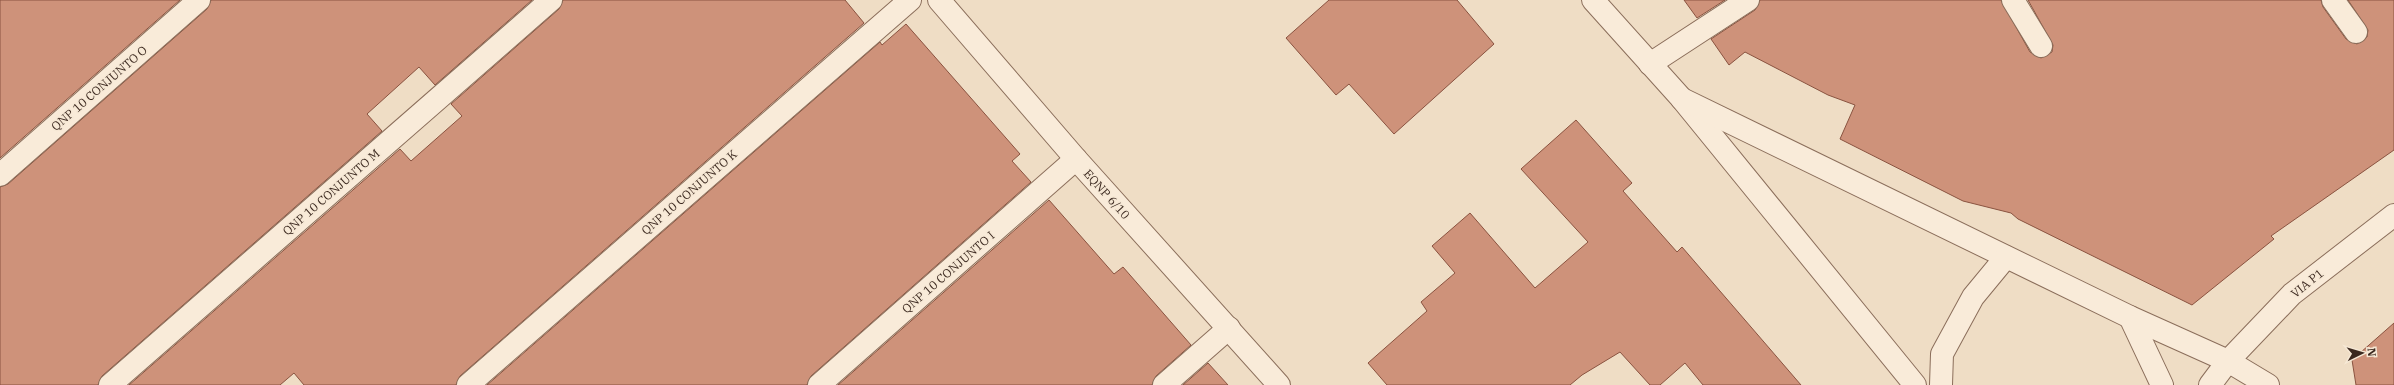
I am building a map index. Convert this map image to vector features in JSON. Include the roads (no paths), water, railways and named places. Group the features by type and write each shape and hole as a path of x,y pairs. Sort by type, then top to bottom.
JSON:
{"street":[{"name":"QNP 10 CONJUNTO O","path":"0,175 199,0"},
{"name":"QNP 10 CONJUNTO M","path":"110,385 551,0"},
{"name":"QNP 10 CONJUNTO K","path":"468,385 910,0"},
{"name":"EQNP 6/10","path":"939,0 1076,159 1279,385"},
{"path":"1593,0 1682,99 1915,385"},
{"path":"1650,64 1748,0"},
{"path":"2013,0 2041,46"},
{"path":"2334,0 2356,32"},
{"path":"1682,99 2130,317 2228,361 2268,385"},
{"name":"QNP 10 CONJUNTO I","path":"819,385 1076,159"},
{"name":"VIA P1","path":"2210,385 2228,361 2292,294 2394,215"},
{"path":"1942,385 1942,354 1973,297 2006,257"},
{"path":"2130,317 2162,385"},
{"path":"1164,385 1229,328"}]}
